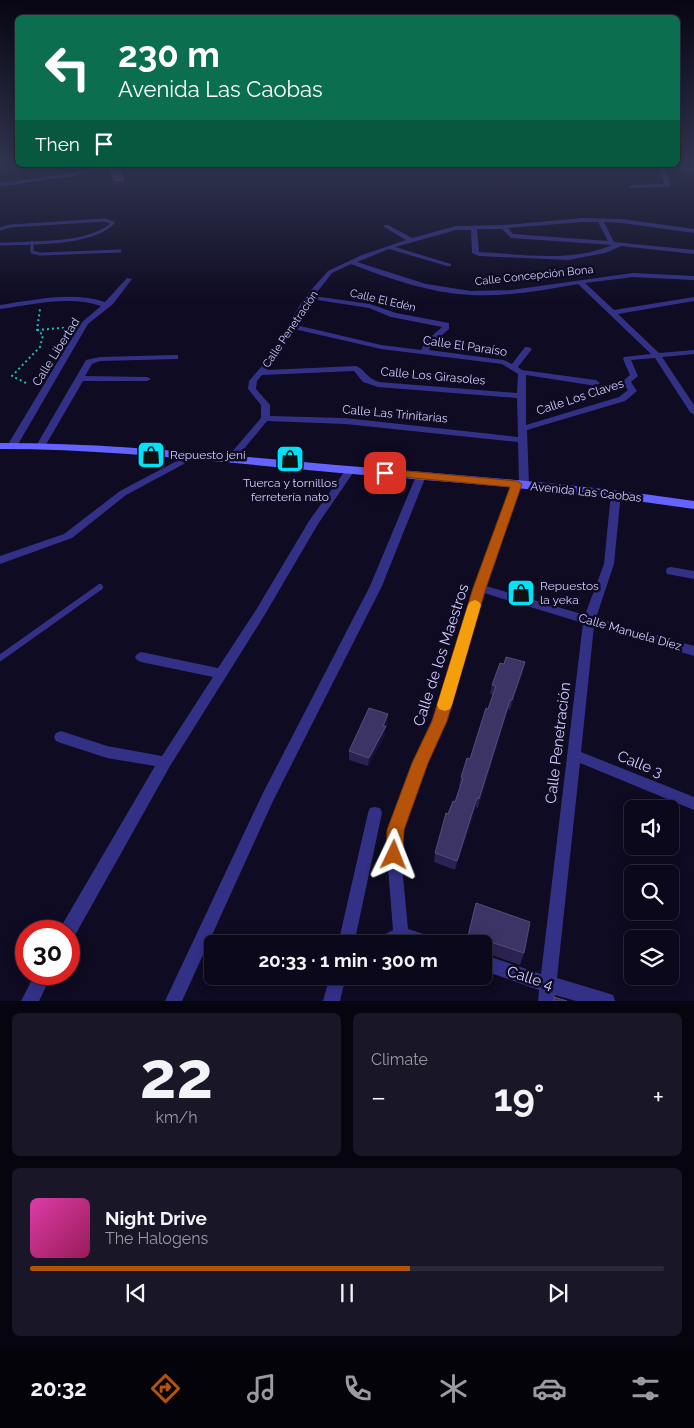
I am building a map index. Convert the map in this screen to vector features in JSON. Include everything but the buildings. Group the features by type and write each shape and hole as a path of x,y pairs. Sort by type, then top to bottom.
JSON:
{"street":[{"name":"Calle Penetración","path":"265,418 268,408 251,387 253,381 292,326 309,297 330,272 351,262 411,240 452,229 600,220 694,231"},
{"path":"600,220 612,243"},
{"path":"386,226 411,240"},
{"path":"504,227 512,236 612,243 694,252"},
{"path":"474,228 474,248 475,253 479,254 560,260 588,256 621,244"},
{"path":"388,248 449,265"},
{"name":"Calle Concepción Bona","path":"351,262 386,275 427,286 470,293 505,292 649,275 694,278"},
{"name":"Calle Libertad","path":"6,446 82,327 106,306 129,279"},
{"path":"580,282 657,355 694,412"},
{"name":"Calle El Edén","path":"309,297 370,306 394,315 446,325 429,343 424,352"},
{"path":"612,313 694,299"},
{"path":"0,307 73,300 94,301 106,306"},
{"name":"Calle El Paraíso","path":"292,326 381,347 504,362 518,369 596,383"},
{"path":"520,485 522,429 518,369 528,349"},
{"path":"657,355 694,352"},
{"name":"Calle Los Claves","path":"522,429 627,397 633,391 626,382 634,376 627,359 657,355"},
{"path":"41,446 89,362 93,360 175,357"},
{"name":"Calle Los Girasoles","path":"260,373 356,368 366,380 378,384 521,396"},
{"path":"79,378 147,379"},
{"path":"231,459 265,418"},
{"name":"Calle Las Trinitarias","path":"265,418 354,422 522,440"},
{"name":"Avenida Las Caobas","path":"6,446 41,446 231,459 616,493 694,505"},
{"path":"0,560 68,536 123,493 192,456"},
{"path":"74,920 165,762 260,613 312,524 350,470"},
{"path":"173,1000 268,797 376,586 421,476"},
{"name":"Calle de los Maestros","path":"401,934 394,855 395,830 420,763 440,721 480,588 520,485"},
{"name":"Calle Penetración","path":"546,992 589,620 609,564 616,493"},
{"path":"671,571 694,575"},
{"name":"Calle Manuela Díez","path":"480,588 694,651"},
{"path":"141,657 222,674"},
{"path":"61,737 108,752 165,762"},
{"name":"Calle 3","path":"574,755 694,804"},
{"path":"348,935 375,813"},
{"name":"Calle 4","path":"492,967 546,992 607,1000"},
{"path":"29,1000 38,985"},
{"path":"331,1000 335,985"}],"lane":[{"path":"0,229 10,226 105,220 114,223 112,227 100,234 0,244"},
{"path":"32,242 32,252 40,254 120,251"},
{"path":"0,658 100,588"}],"path":[{"path":"37,330 38,314 41,306 39,303"},
{"path":"37,330 82,327"},
{"path":"26,383 12,376 40,347 43,335 37,330"}],"slow traffic":[{"path":"445,705 475,605"}],"place":[{"name":"Repuesto jeni","path":"151,455"},
{"name":"Tuerca y tornillos ferretería nato","path":"290,459"},
{"name":"Repuestos la yeka","path":"521,593"}],"route":[{"path":"385,473 517,484 480,588 440,721 426,747 395,830 394,855"}]}
